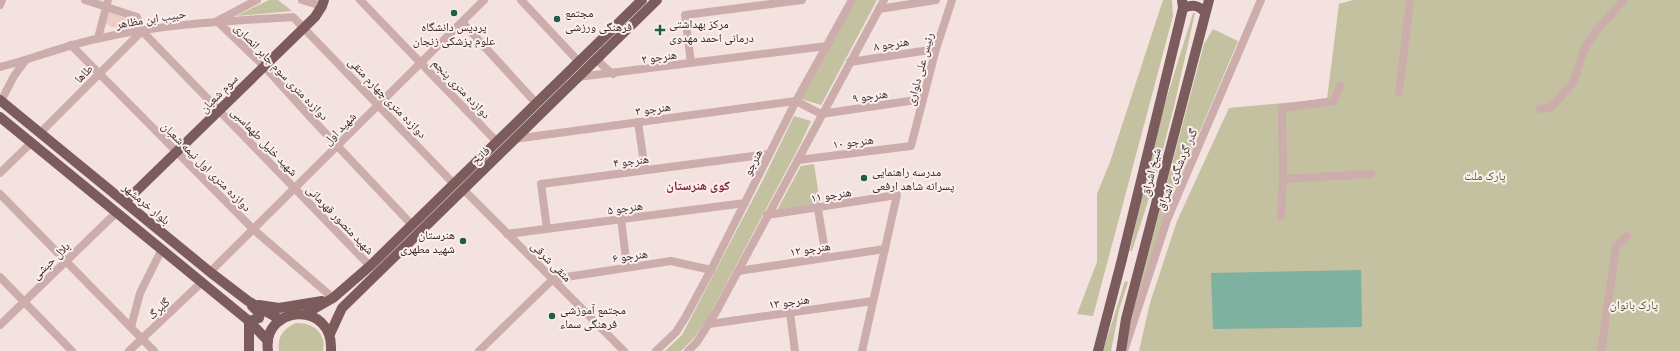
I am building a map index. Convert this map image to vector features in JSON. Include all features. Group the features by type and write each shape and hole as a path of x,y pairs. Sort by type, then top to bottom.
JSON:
{"main road":[{"name":"فاتح","path":"281,320 296,314 305,314 333,298 370,266 642,0"},
{"name":"فاتح","path":"331,343 342,308 657,0"},
{"name":"شیخ اشراق","path":"1121,351 1126,319 1209,0"},
{"name":"سوم شعبان","path":"125,202 315,17 323,3"},
{"name":"شیخ اشراق","path":"1098,351 1121,263 1183,4"},
{"path":"1183,4 1197,6 1205,12"},
{"name":"بلوار خرمشهر","path":"0,101 40,132 210,272 248,301 281,320"},
{"path":"0,116 249,321 267,348"},
{"path":"248,301 279,308 333,298"},
{"path":"248,301 260,314 259,318 249,321"},
{"path":"305,314 320,321 326,327 331,343 339,351"},
{"path":"267,348 270,332 281,320"},
{"path":"249,321 249,351"}],"street":[{"path":"0,5 2,0"},
{"path":"85,0 107,3 98,38"},
{"path":"217,21 257,0"},
{"path":"302,0 323,3"},
{"name":"دوازده متری پنجم","path":"360,0 497,142"},
{"name":"شهید اول","path":"210,272 379,106 484,0"},
{"path":"521,0 579,62"},
{"path":"691,64 685,15 802,0"},
{"name":"هنرجو","path":"656,351 676,332 711,270 796,101 852,0"},
{"path":"688,351 709,324 884,0"},
{"path":"879,9 936,0"},
{"name":"رئیس علی دلواری","path":"911,146 936,49 952,0"},
{"name":"گدر گردشگری اشراق","path":"1124,351 1168,220 1261,0"},
{"path":"1399,92 1410,0"},
{"path":"1540,109 1551,107 1573,83 1585,47 1596,31 1624,0"},
{"name":"شهید خلیل طهماسبی","path":"107,3 137,17 142,31 295,188"},
{"name":"حبیب ابن مظاهر","path":"0,67 70,45 98,38 170,26 217,21 293,17 304,27"},
{"name":"دوازده متری سوم جابر انصاری","path":"217,21 264,66 412,225"},
{"path":"462,22 536,103"},
{"name":"دوازده متری چهارم متقی","path":"304,27 454,184"},
{"name":"طاها","path":"40,132 142,31"},
{"name":"دوازده متری اول نیمه شعبان","path":"70,45 253,229 333,298"},
{"name":"هنرجو ۲","path":"578,77 613,74 827,46"},
{"name":"هنرجو ۸","path":"850,62 936,49"},
{"path":"598,57 606,70 613,74"},
{"path":"0,101 25,60"},
{"path":"1281,216 1284,179 1282,108 1334,101 1340,86"},
{"name":"هنرجو ۹","path":"822,114 923,99"},
{"path":"796,101 822,114"},
{"name":"هنرجو ۳","path":"514,139 796,101"},
{"path":"638,122 645,170"},
{"path":"0,174 32,142"},
{"name":"هنرجو ۱۰","path":"798,160 911,146"},
{"name":"هنرجو ۴","path":"547,229 541,184 769,154"},
{"path":"1284,179 1371,174"},
{"name":"شهید منصور قهرمانی","path":"295,188 370,266"},
{"name":"متقی شرقی","path":"463,189 624,351"},
{"path":"0,194 154,351"},
{"name":"هنرجو ۱۱","path":"767,215 898,195 885,249"},
{"name":"هنرجو ۵","path":"508,234 745,203"},
{"path":"818,208 826,258"},
{"name":"بلال حبشی","path":"0,325 117,212"},
{"path":"620,219 627,267"},
{"path":"1600,351 1616,246 1627,236"},
{"path":"131,327 140,292 162,249"},
{"path":"862,351 885,249"},
{"name":"هنرجو ۱۲","path":"738,271 885,249"},
{"name":"هنرجو ۶","path":"553,278 671,261 711,270"},
{"path":"0,277 72,351"},
{"path":"479,351 553,278"},
{"name":"گلبرگ","path":"129,351 202,282"},
{"name":"هنرجو ۱۳","path":"709,324 873,301"},
{"path":"790,313 795,351"}],"green space":[{"path":"269,0 278,0 292,11 236,16"},
{"path":"856,0 877,0 821,105 801,99"},
{"path":"1163,0 1172,0 1173,16 1093,316 1077,314 1097,262 1097,194 1110,162"},
{"name":"پارک ملت","path":"1353,0 1680,0 1680,351 1139,351 1150,303 1177,221 1229,108 1327,99 1339,4"},
{"path":"1193,13 1195,13 1157,173 1132,251 1130,251 1144,185 1163,110"},
{"path":"1213,29 1238,41 1168,207 1125,341 1204,44"},
{"path":"794,116 811,121 801,143 708,318 693,339 681,351 665,351 682,335 764,178"},
{"path":"814,164 820,203 777,210 801,166"},
{"path":"1125,281 1128,282 1119,310 1111,351 1103,351"},
{"path":"296,323 308,324 317,330 323,339 323,351 279,351 279,342 282,334"}],"shaded area":[{"path":"111,12 129,17 131,21 130,26 126,28 111,27 105,21 107,14"},
{"path":"1361,270 1362,327 1213,329 1211,273"}],"place":[{"name":"پردیس دانشگاه علوم پزشکى زنجان","path":"454,13"},
{"name":"مجتمع فرهنگی ورزشی","path":"557,19"},
{"name":"مرکز بهداشتی درمانی احمد مهدوی","path":"660,30"},
{"name":"مدرسه راهنمایی پسرانه شاهد ارفعی","path":"864,178"},
{"name":"هنرستان شهید مطهری","path":"463,241"},
{"name":"مجتمع آموزشی فرهنگی سماء","path":"552,316"}],"district":[{"name":"کوی هنرستان","path":"698,185"}],"park label":[{"name":"پارک بانوان","path":"1634,304"}]}
